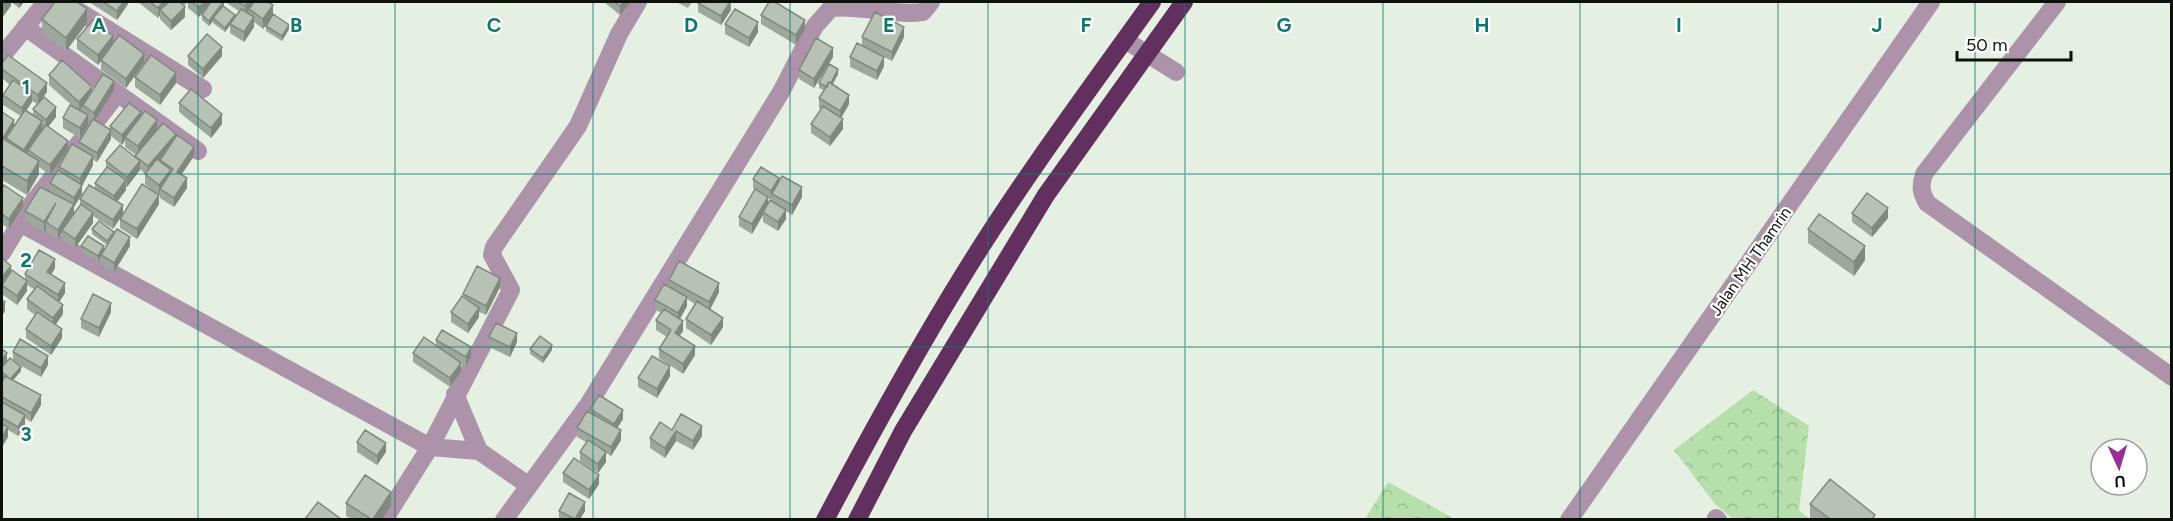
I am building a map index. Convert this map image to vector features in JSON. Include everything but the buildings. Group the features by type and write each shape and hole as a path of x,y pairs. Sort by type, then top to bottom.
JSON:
{"highway":[{"path":"825,519 879,419 959,281 1028,177 1152,2"},
{"path":"856,519 903,431 1046,195 1184,2"}],"street":[{"path":"2,56 46,2"},
{"path":"64,2 202,89"},
{"path":"384,519 430,447 455,394 511,290 492,255 494,247 578,126 619,34 638,2"},
{"path":"504,519 588,405 781,92 815,26 831,8 847,6 890,13 912,13 923,12 931,2"},
{"name":"Jalan MH Thamrin","path":"1569,519 1931,2"},
{"path":"2057,2 1924,174 1921,183 1922,193 1927,203 2172,377"},
{"path":"798,16 815,26"},
{"path":"25,27 198,151"},
{"path":"1125,40 1176,72"},
{"path":"2,253 31,205 118,93"},
{"path":"16,194 31,205"},
{"path":"20,223 430,447 479,451 528,485"},
{"path":"455,394 479,451"}],"green space":[{"path":"1753,390 1809,426 1799,510 1809,519 1733,519 1715,504 1674,450"},
{"path":"1388,482 1455,519 1365,519"}]}
